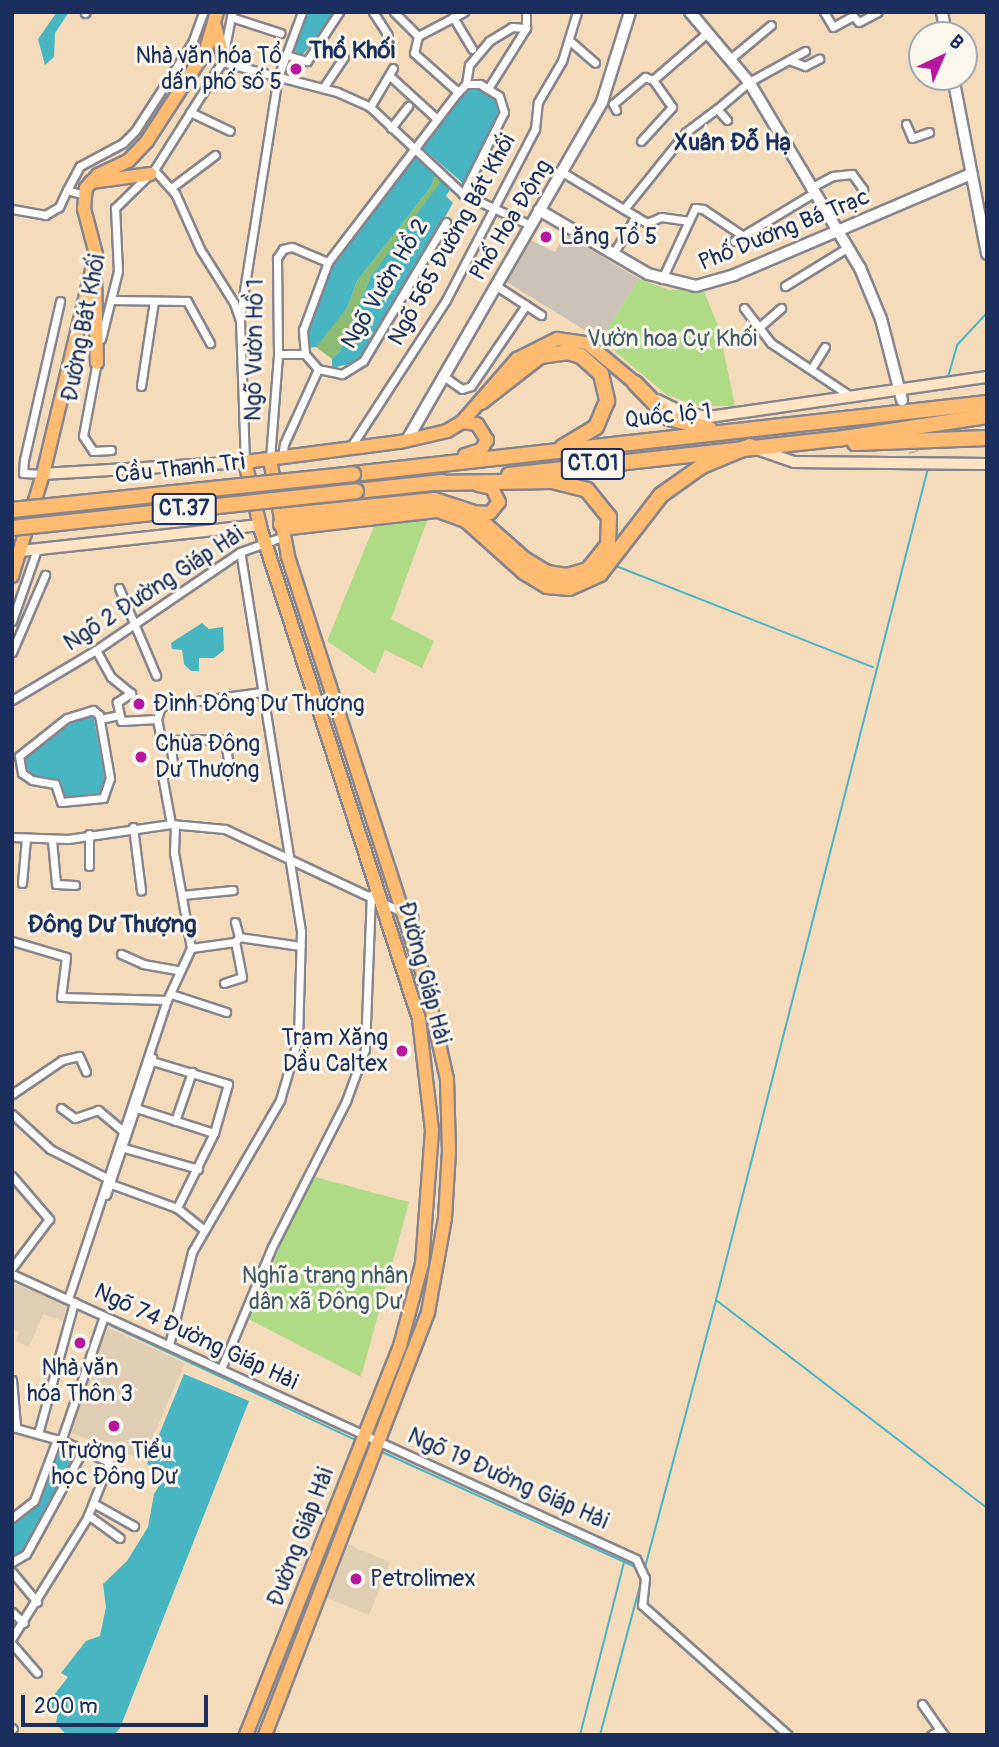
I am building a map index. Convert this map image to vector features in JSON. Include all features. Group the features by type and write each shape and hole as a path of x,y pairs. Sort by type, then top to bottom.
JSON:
{"highway":[{"path":"481,402 540,356 567,352 592,364 606,387 604,415 585,436 549,453"},
{"path":"635,383 664,413 683,424 736,432"},
{"path":"856,418 987,393"},
{"name":"Quốc lộ 1","path":"353,471 549,453 987,403"},
{"name":"Quốc lộ 1","path":"356,495 386,488 750,446 813,442 987,416"},
{"path":"813,442 889,444 983,439"},
{"path":"281,530 438,510 466,520 547,586 569,588 600,574 661,495 702,466 750,446"},
{"name":"Cầu Thanh Trì","path":"12,510 353,471"},
{"path":"281,530 289,514 417,500 440,501 471,512 525,560 554,574 587,570 608,545 609,517 587,490 552,481 436,483"},
{"name":"Cầu Thanh Trì","path":"12,527 356,495"}],"main road":[{"path":"12,576 43,474 92,269 96,247 84,195 91,182 140,150 206,50 217,12"},
{"path":"215,26 223,59"},
{"path":"91,182 152,172"},
{"path":"92,269 97,363"},
{"path":"43,474 276,459 357,445 407,440 447,431 461,422 481,402 517,359 557,339 587,344 661,404 709,418 853,397 901,396 987,377"},
{"path":"353,471 465,455 481,450 486,435 477,424 461,422"},
{"path":"750,446 794,462 916,458 987,464"},
{"path":"465,455 501,458"},
{"name":"Đường Giáp Hải","path":"265,1735 428,1312 445,1218 449,1151 443,1053 408,914 281,530 276,459"},
{"name":"Đường Giáp Hải","path":"245,462 260,524 384,901 419,1019 432,1130 422,1264 400,1346 246,1735"},
{"path":"436,483 492,488 499,498 496,508 486,514 471,512"},
{"path":"21,551 36,552 260,524 281,530"}],"street":[{"path":"12,209 45,215 59,206 80,166 123,143 135,131 192,43 203,12"},
{"path":"245,462 240,320 278,77 302,12"},
{"path":"286,55 307,61 339,12"},
{"path":"374,12 388,35"},
{"path":"457,92 414,53 418,36 464,12"},
{"path":"489,88 526,28 526,12"},
{"name":"Ngõ 565 Đường Bát Khối","path":"357,445 446,300 491,206 535,129 538,102 570,41 578,12"},
{"name":"Phố Hoa Động","path":"407,440 441,374 606,94 630,12"},
{"path":"824,12 833,27 853,16 859,22 878,12"},
{"path":"691,13 749,82 810,191 847,248 881,318 901,396"},
{"path":"398,14 418,36"},
{"path":"231,15 280,33"},
{"name":"Đường Bát Khối","path":"111,450 93,451 83,436 120,249 115,208 152,172 223,59 231,15"},
{"path":"453,17 472,50"},
{"path":"730,59 771,25"},
{"path":"463,194 504,112 499,96 489,88 466,84 469,65 489,41 512,27 526,28"},
{"path":"653,80 707,33"},
{"path":"570,41 595,63"},
{"path":"624,209 686,132 749,82 805,51"},
{"path":"323,88 344,57"},
{"path":"223,59 323,88 370,107 413,151 463,194 530,225"},
{"path":"789,60 805,66 819,59"},
{"path":"370,107 391,77 393,68"},
{"path":"617,110 613,104 645,76 653,80 672,107 641,141"},
{"path":"391,77 436,118"},
{"name":"Ngõ Vườn Hồ 2","path":"446,222 363,361 342,374 318,369 305,354 304,320 328,262 436,118 466,84"},
{"path":"956,91 987,254"},
{"path":"391,128 408,106"},
{"path":"717,109 727,120"},
{"path":"190,112 230,131"},
{"path":"906,124 912,138 929,132"},
{"path":"171,188 215,155"},
{"path":"152,172 171,188 240,320"},
{"path":"562,172 650,224 662,217 688,221"},
{"path":"734,241 833,176 852,174 863,189"},
{"name":"Phố Dương Bá Trạc","path":"539,210 613,254 662,279 684,286 710,284 971,174"},
{"path":"66,190 84,195"},
{"path":"662,279 688,221 700,208 740,234"},
{"path":"613,254 636,216"},
{"name":"Ngõ Vườn Hồ 1","path":"276,459 271,442 278,354 275,266 280,252 292,247 328,262"},
{"path":"785,286 847,248"},
{"path":"495,285 541,315"},
{"path":"111,300 187,301 210,343"},
{"path":"23,473 60,301"},
{"path":"141,386 154,302"},
{"path":"441,374 462,389 471,386 526,305"},
{"path":"744,308 757,329 853,397"},
{"path":"757,329 781,308"},
{"path":"811,369 824,347"},
{"path":"278,354 305,354"},
{"path":"276,459 318,369"},
{"path":"271,442 284,444"},
{"path":"12,476 23,473 43,474"},
{"name":"Ngõ 2 Đường Giáp Hải","path":"12,699 96,650 240,551 266,541 281,530"},
{"path":"169,1346 187,1269 203,1229 254,1147 290,1072 298,1039 300,946 240,551"},
{"path":"12,621 36,552"},
{"path":"12,652 45,575"},
{"path":"119,589 156,675"},
{"path":"96,650 111,677 131,693 117,702 121,721 157,719"},
{"path":"229,766 225,739 161,739 157,719 161,706 261,692"},
{"path":"89,710 97,711 100,719 110,778 102,800 61,802 55,784 32,780 19,768 24,748 67,718 89,710"},
{"path":"100,719 119,715"},
{"path":"109,1181 151,1046 178,970 191,948 163,775 174,773 170,740"},
{"path":"12,837 52,840 133,827 225,829 408,914"},
{"path":"133,827 141,890"},
{"path":"89,834 89,866"},
{"path":"22,883 26,838"},
{"path":"52,840 56,884 75,885"},
{"path":"182,895 233,890"},
{"path":"221,1369 272,1247 346,1101 365,1049 371,895"},
{"path":"224,983 242,977 235,922"},
{"path":"191,948 237,940 300,946"},
{"path":"12,942 66,957 61,997 169,997 226,1012"},
{"path":"121,954 143,964 178,970"},
{"path":"38,1434 71,1300 98,1207 124,1148 152,1060 151,1046"},
{"path":"12,1094 62,1060 79,1056 86,1072"},
{"path":"152,1060 228,1084 214,1133 177,1208"},
{"path":"175,1121 192,1072"},
{"path":"61,1108 75,1118 98,1110 123,1131"},
{"path":"136,1108 214,1133"},
{"path":"12,1114 50,1149 109,1181 177,1208 203,1229"},
{"path":"124,1148 198,1170"},
{"path":"12,1176 49,1219 12,1268"},
{"name":"Ngõ 74 Đường Giáp Hải","path":"12,1274 364,1435"},
{"path":"12,1518 34,1501 60,1441 104,1315"},
{"path":"12,1380 14,1427 60,1441 109,1462 88,1515 37,1602 12,1638"},
{"name":"Ngõ 19 Đường Giáp Hải","path":"364,1435 636,1559 645,1578 642,1605 788,1735"},
{"path":"12,1562 26,1554 83,1450"},
{"path":"93,1503 134,1526"},
{"path":"88,1515 120,1538"},
{"path":"12,1572 37,1602"},
{"path":"12,1612 24,1623"},
{"path":"12,1644 37,1673"},
{"path":"922,1704 942,1732 931,1735"}],"shaded area":[{"path":"565,234 639,279 601,340 503,280 528,239 555,252"},
{"path":"12,1282 66,1305 63,1321 43,1314 29,1347 16,1341 19,1332 12,1329"},
{"path":"104,1326 185,1363 143,1460 68,1431"},
{"name":"Petrolimex","path":"344,1543 390,1562 369,1615 322,1596"}],"green space":[{"path":"436,174 442,180 435,194 371,276 340,351 332,359 316,347 323,333 347,308 357,281 430,188"},
{"name":"Vườn hoa Cự Khối","path":"639,279 669,290 703,289 719,328 735,406 699,406 667,395 601,340"},
{"path":"430,513 391,619 434,641 422,668 385,650 375,674 327,641 377,519"},
{"name":"Nghĩa trang nhân dân xã Đông Dư","path":"311,1176 409,1202 361,1377 248,1319"}],"water":[{"path":"57,12 69,12 55,33 54,57 45,65 38,39"},
{"path":"304,12 334,12 325,30 302,55 291,49"},
{"path":"480,87 495,97 501,115 464,184 420,146 454,100 465,91"},
{"path":"418,158 436,174 430,188 357,281 347,308 316,347 308,348 305,332 333,259 412,159"},
{"path":"442,180 451,188 446,196 453,203 374,342 353,363 332,368 332,359 340,351 371,276"},
{"path":"202,623 209,629 223,627 224,650 214,658 199,658 199,671 191,671 184,664 182,650 172,649 171,643"},
{"path":"87,714 94,719 105,779 100,796 65,800 57,782 25,773 21,759 71,718"},
{"path":"184,1374 249,1401 120,1728 114,1735 67,1735 56,1724 58,1712 47,1704 68,1677 61,1673 86,1641 100,1636 106,1607 103,1584 127,1561 148,1527 154,1494 166,1475 147,1464"},
{"path":"56,1449 72,1452 76,1458 24,1552 12,1557 12,1522 38,1500"}],"waterway":[{"path":"948,377 957,345 986,314"},
{"path":"716,1300 928,468"},
{"path":"616,566 873,667"},
{"path":"644,1571 716,1300 987,1508"},
{"path":"110,1325 356,1440"},
{"path":"382,1452 636,1567"},
{"path":"580,1735 624,1563"},
{"path":"600,1735 641,1582"}],"tunnel":[{"path":"903,407 914,453"}],"place":[{"name":"Nhà văn hóa Tổ dấn phố số 5","path":"296,69"},
{"name":"Lăng Tổ 5","path":"546,237"},
{"name":"Đình Đông Dư Thượng","path":"139,704"},
{"name":"Chùa Đông Dư Thượng","path":"141,757"},
{"name":"Trạm Xăng Dầu Caltex","path":"402,1051"},
{"name":"Nhà văn hóa Thôn 3","path":"80,1343"},
{"name":"Trường Tiểu học Đông Dư","path":"114,1426"},
{"name":"Petrolimex","path":"356,1579"}],"district":[{"name":"Thổ Khối","path":"352,51"},
{"name":"Xuân Đỗ Hạ","path":"733,143"},
{"name":"Đông Dư Thượng","path":"112,925"}]}
